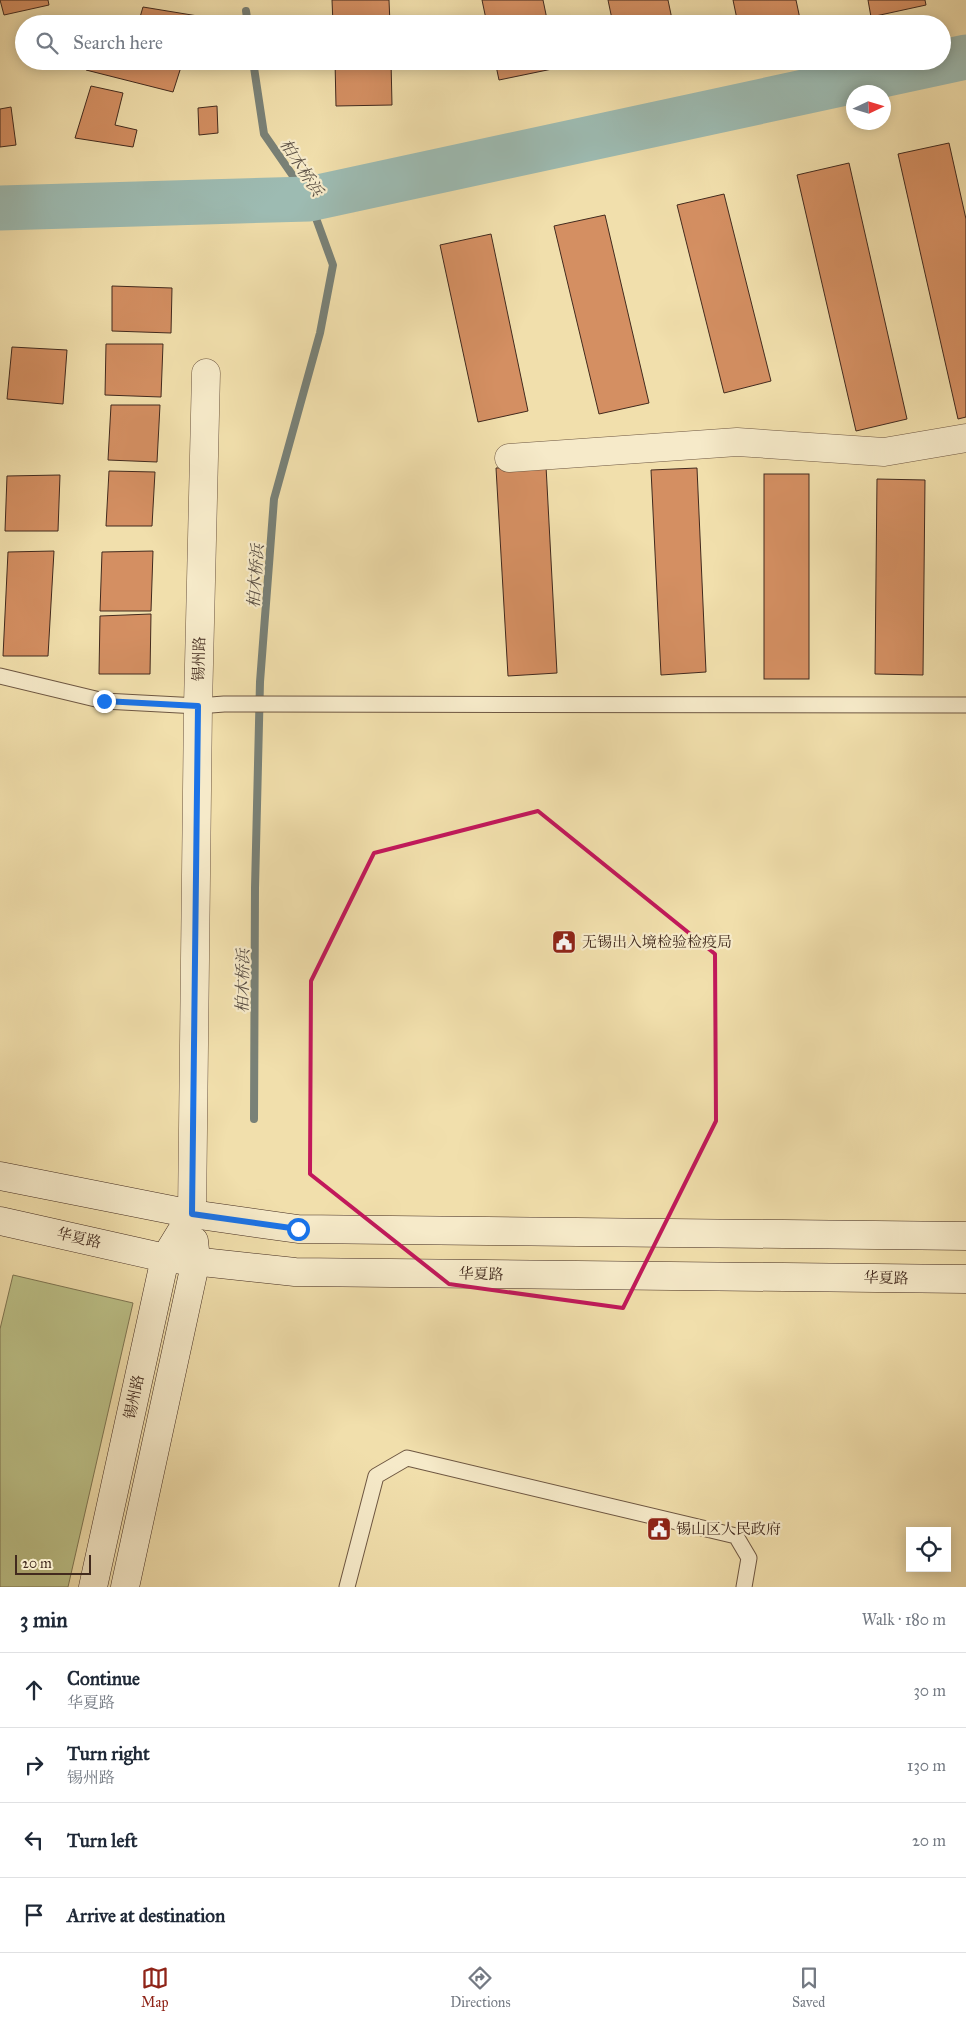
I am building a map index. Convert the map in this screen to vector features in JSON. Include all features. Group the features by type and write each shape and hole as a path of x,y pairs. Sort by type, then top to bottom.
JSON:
{"street":[{"name":"锡州路","path":"125,1587 196,1260 192,1214 198,706 206,373"},
{"path":"509,458 737,442 884,452 966,438"},
{"path":"0,1176 192,1214 298,1229 966,1236"},
{"name":"锡州路","path":"93,1587 165,1258 192,1214"},
{"name":"华夏路","path":"0,1221 165,1258 295,1272 966,1279"}],"lane":[{"path":"0,676 104,701 198,706 224,704 966,705"},
{"path":"347,1587 376,1476 407,1458 736,1536 749,1558 744,1587"}],"highlighted area":[{"path":"538,811 715,954 716,1121 623,1308 449,1284 310,1174 311,981 374,853"}],"green space":[{"path":"13,1275 133,1303 68,1587 0,1587 0,1329"}],"building":[{"path":"0,0 48,0 49,5 4,15"},
{"path":"332,0 389,0 390,15 333,15"},
{"path":"482,0 543,0 546,15 485,15"},
{"path":"608,0 668,0 671,15 611,15"},
{"path":"733,0 796,0 799,15 736,15"},
{"path":"868,0 925,0 926,5 880,15 871,15"},
{"path":"143,7 192,15 141,15"},
{"path":"86,70 180,70 173,92"},
{"path":"335,70 391,70 392,105 336,106"},
{"path":"497,70 547,70 499,80"},
{"path":"91,86 123,93 115,125 137,130 133,147 75,138"},
{"path":"217,106 218,133 199,135 198,108"},
{"path":"11,107 16,145 0,147 0,109"},
{"path":"949,143 966,219 966,417 958,419 898,154"},
{"path":"849,163 907,419 856,431 797,175"},
{"path":"724,194 771,381 724,393 677,205"},
{"path":"605,215 649,403 599,414 554,226"},
{"path":"491,234 528,411 478,422 440,245"},
{"path":"112,286 172,288 171,333 112,331"},
{"path":"106,344 163,344 161,397 105,395"},
{"path":"12,347 67,350 63,404 7,399"},
{"path":"111,405 160,405 157,462 108,460"},
{"path":"546,466 557,673 508,676 496,468"},
{"path":"697,468 706,672 661,675 651,470"},
{"path":"109,471 155,472 152,526 106,526"},
{"path":"764,474 809,474 809,679 764,679"},
{"path":"60,475 58,531 5,531 7,476"},
{"path":"877,479 925,480 923,675 875,674"},
{"path":"54,551 48,656 3,656 8,552"},
{"path":"153,551 151,611 100,611 102,552"},
{"path":"151,614 150,674 99,674 100,616"}],"waterway":[{"name":"柏木桥浜","path":"246,11 247,15"},
{"path":"951,60 966,57"},
{"name":"柏木桥浜","path":"254,70 264,134 309,199 333,265 320,333 274,499 260,682 255,888 254,1119"},
{"path":"0,208 309,199 906,70"}],"place":[{"name":"无锡出入境检验检疫局","path":"564,942"},
{"name":"锡山区人民政府","path":"659,1529"}],"route":[{"path":"104,701 198,706 192,1214 298,1229"}]}
